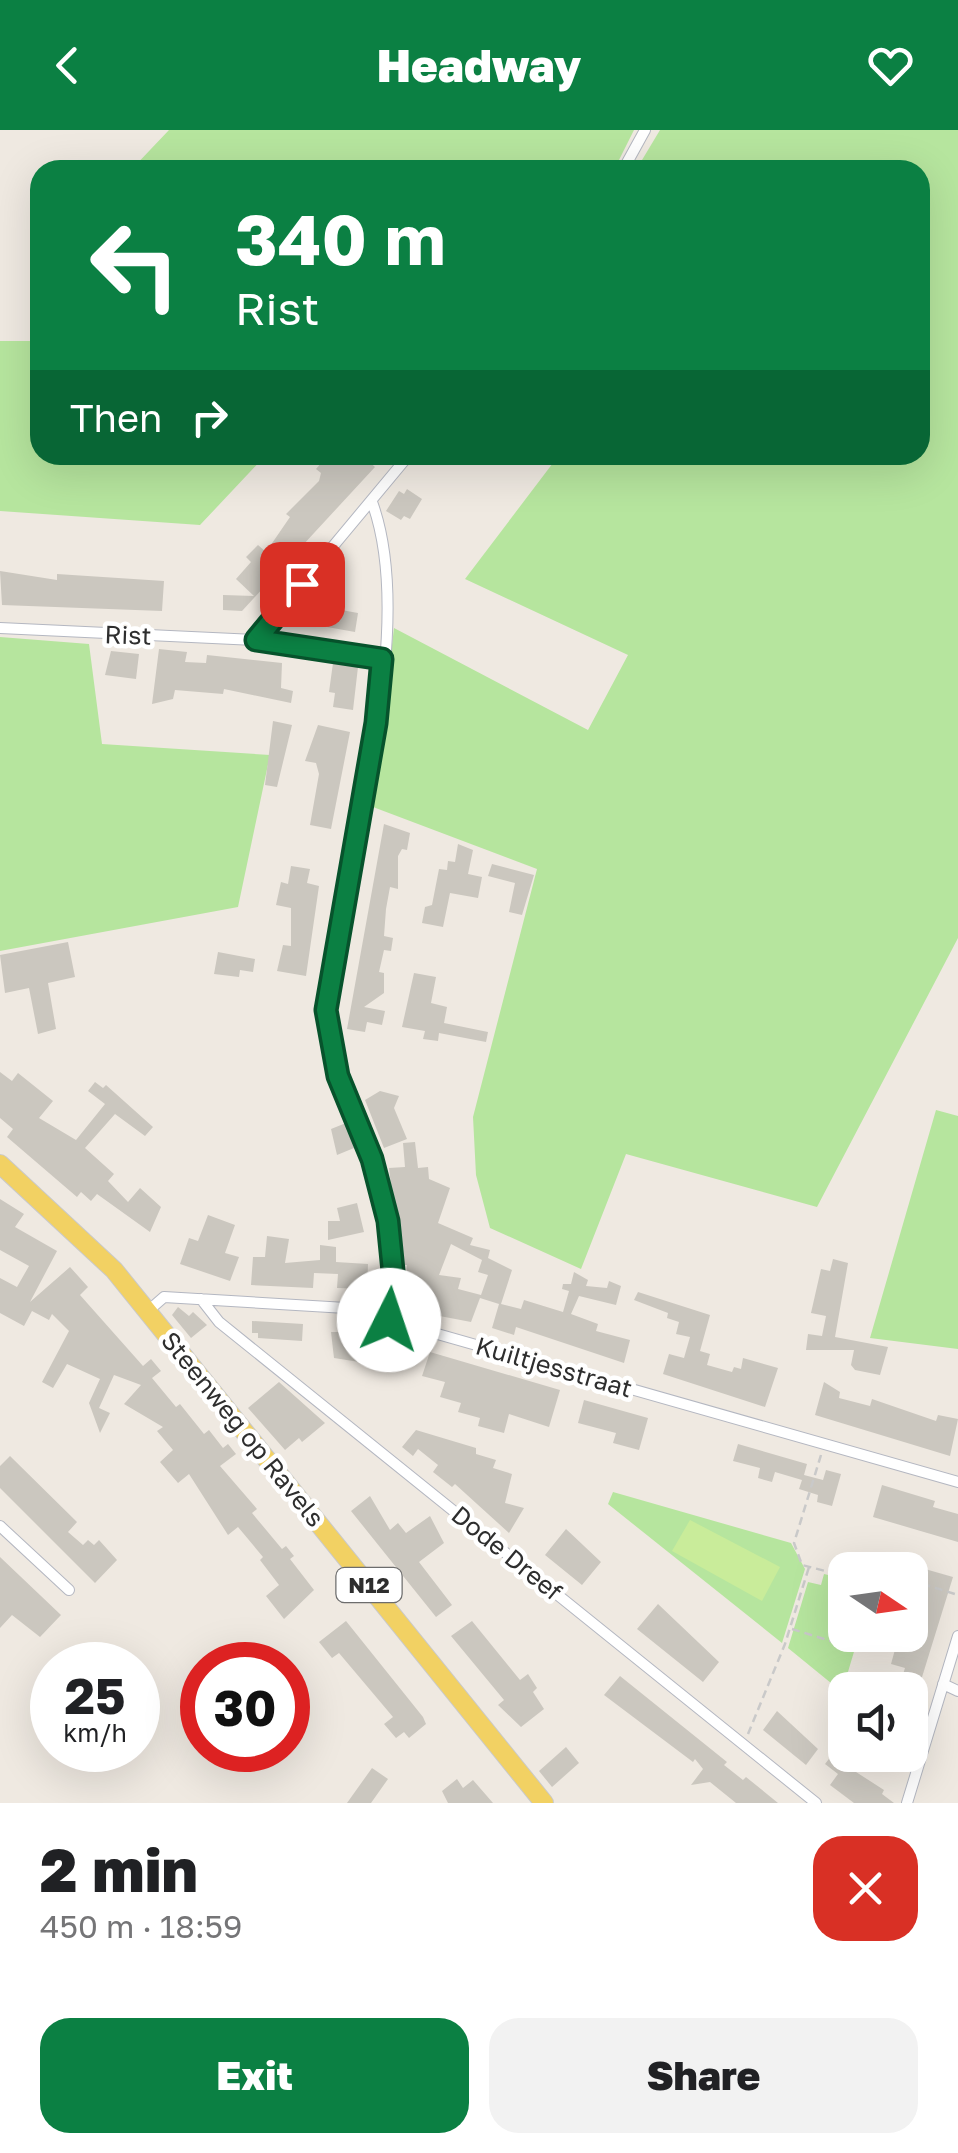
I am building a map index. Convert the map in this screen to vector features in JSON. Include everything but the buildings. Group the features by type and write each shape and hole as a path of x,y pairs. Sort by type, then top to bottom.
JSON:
{"main road":[{"name":"Steenweg op Ravels","path":"0,1164 82,1236 148,1311 544,1803"}],"street":[{"path":"628,160 645,130"},
{"path":"256,640 401,465"},
{"path":"372,502 384,542 388,588 382,659 376,723 326,1010 338,1076 372,1159 388,1221 394,1281 389,1320"},
{"name":"Rist","path":"0,628 256,640 382,659"},
{"name":"Kuiltjesstraat","path":"148,1311 164,1296 346,1308 958,1482"},
{"name":"Dode Dreef","path":"201,1300 219,1322 816,1803"},
{"path":"0,1526 68,1590"},
{"path":"906,1803 958,1636"},
{"path":"943,1684 958,1690"}],"path":[{"path":"824,1444 794,1543 802,1565 828,1572"},
{"path":"744,1745 790,1629 809,1567"},
{"path":"928,1586 958,1595"},
{"path":"790,1629 828,1641"}],"green space":[{"path":"169,130 634,130 619,160 140,160"},
{"path":"660,130 958,130 958,938 817,1207 626,1154 581,1269 490,1228 476,1175 473,1117 537,869 373,807 394,628 588,730 628,655 465,579 551,465 930,465 930,160 642,160"},
{"path":"0,341 30,341 30,465 257,465 200,525 0,511"},
{"path":"0,637 89,644 102,744 270,755 238,907 0,951"},
{"path":"936,1110 958,1116 958,1349 870,1338"},
{"path":"613,1492 791,1543 805,1569 782,1643 608,1504"},
{"path":"690,1520 780,1567 762,1601 672,1551"},
{"path":"824,1574 828,1575 828,1652 854,1652 848,1672 828,1672 828,1681 788,1648 808,1582 821,1585"}],"route":[{"path":"302,584 256,640 382,659 376,723 326,1010 329,1046 380,1182 388,1221 394,1281 389,1320"}]}
